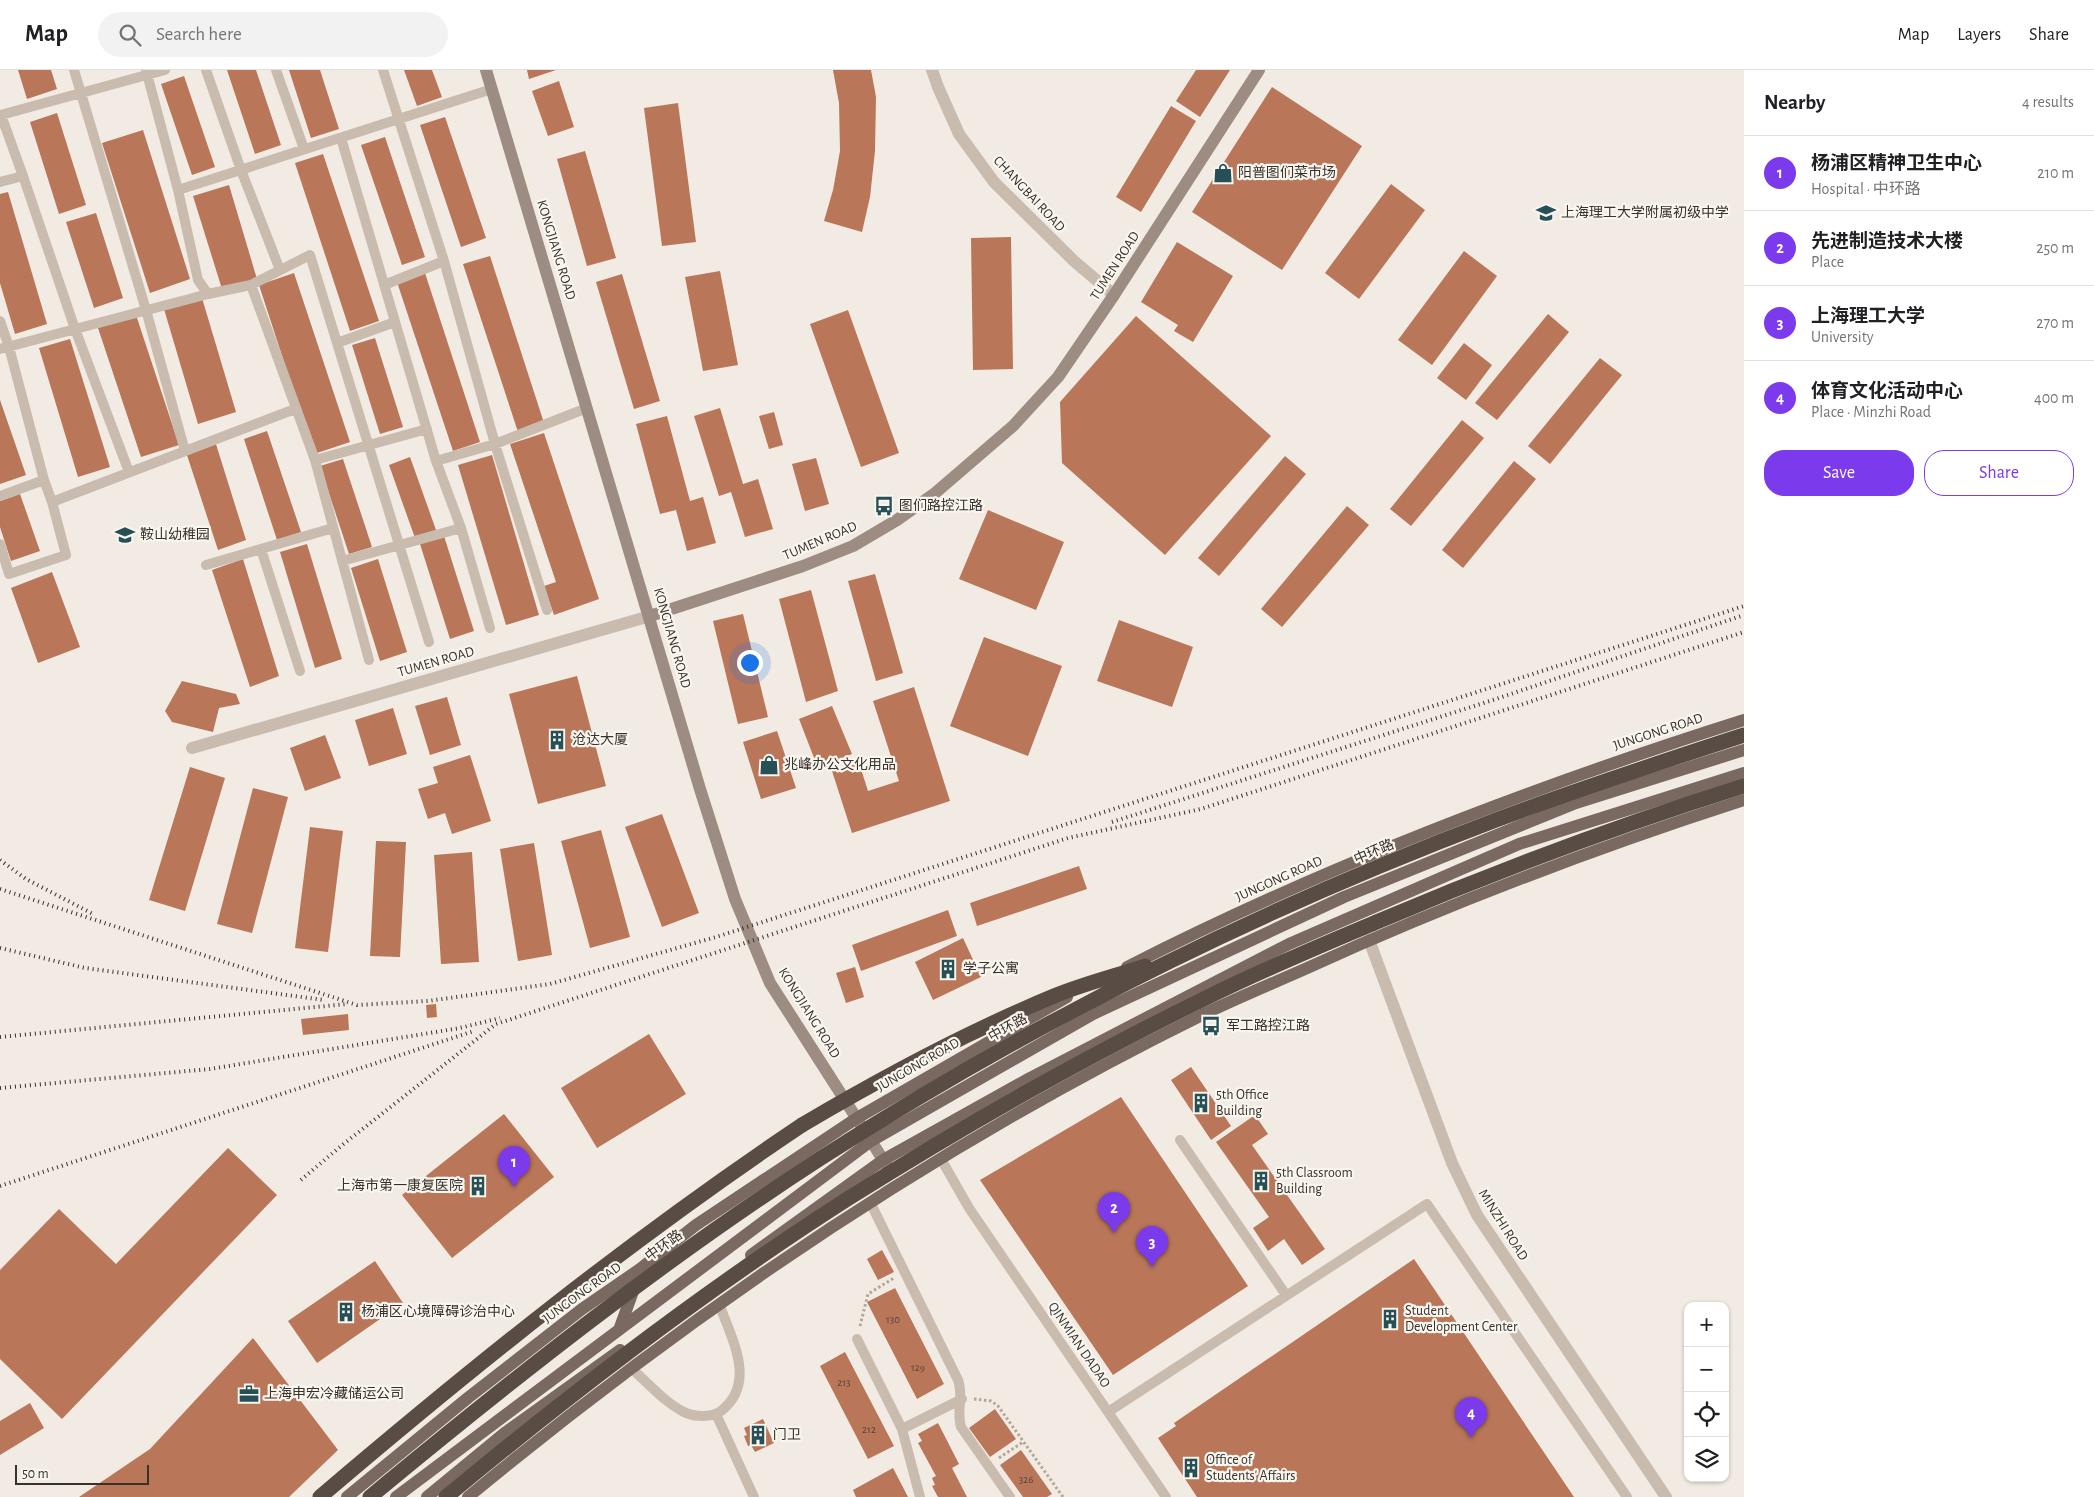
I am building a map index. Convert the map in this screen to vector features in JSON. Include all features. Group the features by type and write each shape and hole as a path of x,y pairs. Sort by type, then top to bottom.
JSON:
{"highway":[{"name":"中环路","path":"370,1497 477,1408 590,1320 704,1237 822,1158 942,1084 1065,1015 1191,950 1328,889 1494,821 1591,786 1744,735"},
{"path":"446,1497 618,1359 732,1276 848,1199 967,1126 1088,1058 1210,995 1425,901 1598,835 1744,786"},
{"path":"320,1497 426,1407 573,1290 686,1205 802,1125 866,1087 1046,1000 1191,950"}],"main road":[{"name":"KONGJIANG ROAD","path":"486,70 700,789 735,899 770,983 898,1184"},
{"name":"TUMEN ROAD","path":"650,616 803,566 853,546 897,520 934,494 1013,426 1058,377 1114,295 1259,70"},
{"name":"JUNGONG ROAD","path":"347,1497 582,1309 640,1269 696,1225 857,1118 1058,1002 1185,938 1314,879 1426,832 1488,807 1587,772 1744,720"},
{"path":"396,1497 872,1141 1093,1014 1344,897 1494,836 1576,803 1744,750"},
{"path":"427,1497 506,1432 883,1160 1103,1041 1289,944 1519,844 1744,773"},
{"path":"468,1497 631,1368 870,1202 1095,1070 1204,1014 1369,940 1594,852 1744,800"},
{"path":"1426,832 1494,836"},
{"path":"1103,1041 1150,1043"},
{"path":"619,1330 640,1269"},
{"path":"612,1383 629,1343"}],"street":[{"name":"CHANGBAI ROAD","path":"932,70 959,134 994,182 1074,261 1114,295"},
{"name":"TUMEN ROAD","path":"192,748 650,616"},
{"name":"MINZHI ROAD","path":"1369,940 1452,1163 1477,1215 1666,1497"}],"lane":[{"path":"74,70 146,310 185,451"},
{"path":"129,472 75,329 1,113 80,93 147,72 165,70"},
{"path":"206,70 240,170 280,270"},
{"path":"276,70 304,149"},
{"path":"383,70 444,261 495,444 547,610"},
{"path":"147,72 178,190 198,280 208,294"},
{"path":"178,190 492,89"},
{"path":"341,138 426,429 461,528 490,628"},
{"path":"0,182 23,176"},
{"path":"5,348 208,294 251,285 310,255 429,642"},
{"path":"384,285 444,261"},
{"path":"251,285 315,460 369,660"},
{"path":"0,322 5,348 52,502 66,555 10,574 0,544"},
{"path":"337,343 395,322"},
{"path":"436,461 495,444 588,408"},
{"path":"52,502 295,409"},
{"path":"315,460 426,429"},
{"path":"0,496 44,480"},
{"path":"206,565 333,528"},
{"path":"342,561 461,528"},
{"path":"261,549 300,671"},
{"path":"1180,1140 1286,1295"},
{"name":"QINMIAN DADAO","path":"941,1159 969,1208 1166,1497"},
{"path":"870,1202 958,1380 962,1399 958,1419 961,1427 1010,1497"},
{"path":"1108,1412 1427,1204 1627,1497"},
{"path":"631,1368 671,1404 686,1413 702,1416 716,1414 730,1403 737,1389 740,1372 738,1355 720,1306"},
{"path":"857,1339 902,1429 920,1497"},
{"path":"902,1429 962,1399"},
{"path":"716,1414 754,1497"}],"path":[{"path":"857,1339 868,1294 905,1272"},
{"path":"962,1399 983,1399 998,1406 1062,1497"},
{"path":"988,1466 1023,1442"}],"building":[{"path":"18,70 51,70 57,89 27,99"},
{"path":"227,70 256,70 281,145 255,154"},
{"path":"289,70 320,70 339,129 311,138"},
{"path":"404,70 432,70 442,97 417,106"},
{"path":"527,70 556,70 529,79"},
{"path":"833,70 871,70 876,97 875,151 870,197 862,232 824,221 833,190 840,151 839,103"},
{"path":"1196,70 1230,70 1200,117 1176,101"},
{"path":"184,76 215,167 192,175 161,84"},
{"path":"559,81 574,127 548,136 532,91"},
{"path":"1272,87 1362,146 1282,270 1192,212"},
{"path":"678,103 696,242 662,246 644,108"},
{"path":"1171,106 1196,121 1141,212 1116,197"},
{"path":"57,113 86,205 59,214 30,122"},
{"path":"445,117 486,238 461,247 420,125"},
{"path":"143,130 190,279 150,293 102,143"},
{"path":"385,137 425,257 402,265 361,145"},
{"path":"585,151 616,258 587,266 557,159"},
{"path":"323,154 379,321 350,331 295,163"},
{"path":"1391,184 1425,210 1359,299 1325,273"},
{"path":"229,185 257,279 222,289 193,196"},
{"path":"8,192 47,324 15,334 0,283 0,194"},
{"path":"96,213 123,298 94,308 66,222"},
{"path":"1011,237 1013,369 973,370 971,238"},
{"path":"1177,242 1233,276 1193,342 1174,331 1178,325 1141,302"},
{"path":"1464,251 1497,276 1432,365 1398,340"},
{"path":"490,256 544,423 518,432 463,264"},
{"path":"720,271 738,365 703,371 685,277"},
{"path":"294,273 350,442 314,454 259,285"},
{"path":"425,273 480,442 453,451 397,282"},
{"path":"622,274 660,401 634,409 596,282"},
{"path":"202,298 236,412 198,424 164,309"},
{"path":"848,310 899,453 861,467 810,324"},
{"path":"1548,314 1569,332 1497,420 1475,403"},
{"path":"136,315 179,445 141,457 98,328"},
{"path":"1136,316 1271,436 1165,555 1062,463 1060,402"},
{"path":"375,338 403,427 380,434 352,345"},
{"path":"70,339 110,467 78,477 39,348"},
{"path":"1464,343 1492,365 1466,400 1437,378"},
{"path":"1600,358 1622,375 1550,464 1528,446"},
{"path":"0,400 26,475 0,484"},
{"path":"720,408 743,484 758,479 773,529 745,537 731,492 719,496 694,416"},
{"path":"774,412 783,445 769,449 759,416"},
{"path":"667,416 690,501 703,497 716,543 687,551 676,510 660,514 636,424"},
{"path":"1462,420 1484,438 1411,526 1390,509"},
{"path":"267,431 301,532 277,540 244,439"},
{"path":"544,433 599,599 554,615 544,586 556,582 510,444"},
{"path":"215,441 246,540 218,550 186,452"},
{"path":"492,455 539,615 506,625 458,465"},
{"path":"1285,456 1306,474 1219,576 1198,558"},
{"path":"410,457 436,530 415,538 389,465"},
{"path":"816,458 829,504 805,511 792,464"},
{"path":"343,459 372,547 349,554 320,466"},
{"path":"1514,461 1536,479 1463,568 1442,550"},
{"path":"20,494 40,551 11,561 0,527 0,501"},
{"path":"1347,506 1369,525 1282,627 1261,609"},
{"path":"988,510 1064,542 1036,610 959,579"},
{"path":"444,536 474,631 450,639 420,544"},
{"path":"307,544 342,659 315,668 280,552"},
{"path":"243,559 279,676 250,687 212,570"},
{"path":"378,559 407,652 380,661 351,568"},
{"path":"52,572 80,647 38,663 11,588"},
{"path":"875,574 903,673 876,681 848,581"},
{"path":"811,590 838,691 806,702 779,599"},
{"path":"743,614 768,717 738,724 713,621"},
{"path":"1119,620 1193,647 1172,707 1097,681"},
{"path":"984,637 1062,666 1028,756 950,726"},
{"name":"沧达大厦","path":"577,676 606,786 538,804 509,694"},
{"path":"182,681 236,694 240,704 219,708 213,732 172,722 165,711"},
{"path":"914,687 950,801 852,833 832,771 859,763 868,791 899,781 873,701"},
{"path":"447,697 461,745 430,755 415,706"},
{"path":"832,706 852,754 818,768 799,719"},
{"path":"393,708 407,754 369,766 355,720"},
{"name":"兆峰办公文化用品","path":"777,731 796,788 761,799 743,742"},
{"path":"325,735 341,778 305,791 290,748"},
{"path":"470,755 491,821 452,834 445,813 428,819 418,789 438,783 433,767"},
{"path":"190,767 225,778 185,911 149,900"},
{"path":"253,788 288,797 252,933 217,924"},
{"path":"662,814 699,913 662,927 625,827"},
{"path":"310,827 343,831 328,952 295,948"},
{"path":"601,830 630,937 590,948 561,841"},
{"path":"376,841 406,842 400,957 370,956"},
{"path":"534,843 552,955 518,961 500,849"},
{"path":"472,852 479,962 441,964 434,855"},
{"path":"1079,866 1087,889 977,926 970,903"},
{"path":"948,910 957,936 861,971 852,945"},
{"name":"学子公寓","path":"963,938 981,977 933,1000 915,962"},
{"path":"855,967 864,997 846,1003 836,973"},
{"path":"436,1004 437,1017 427,1018 426,1005"},
{"path":"348,1014 349,1030 303,1035 301,1019"},
{"path":"649,1034 686,1094 597,1148 561,1088"},
{"name":"5th Office Building","path":"1191,1067 1231,1126 1211,1140 1171,1080"},
{"path":"1121,1097 1248,1286 1113,1375 980,1180"},
{"name":"上海市第一康复医院","path":"504,1114 554,1177 452,1258 402,1195"},
{"name":"5th Classroom Building","path":"1255,1115 1268,1134 1252,1145 1325,1249 1302,1265 1284,1239 1268,1251 1253,1228 1269,1217 1216,1142"},
{"path":"228,1148 277,1195 62,1419 0,1359 0,1270 59,1209 116,1264"},
{"path":"882,1250 894,1272 878,1280 867,1259"},
{"name":"Student Development Center","path":"1414,1259 1574,1497 1197,1497 1158,1438 1176,1426 1174,1423"},
{"name":"杨浦区心境障碍诊治中心","path":"375,1261 403,1303 317,1363 288,1321"},
{"path":"895,1288 944,1384 917,1399 867,1302"},
{"name":"上海申宏冷藏储运公司","path":"253,1338 338,1450 289,1497 79,1497 150,1449"},
{"path":"845,1352 894,1446 868,1459 820,1366"},
{"path":"30,1403 44,1428 0,1455 0,1421"},
{"path":"995,1409 1016,1439 990,1457 969,1428"},
{"name":"门卫","path":"763,1419 774,1443 755,1452 751,1445 748,1446 744,1436 747,1435 744,1428"},
{"path":"938,1423 959,1464 952,1468 967,1497 938,1497 932,1486 935,1485 932,1478 936,1476 918,1443 922,1441 918,1434"},
{"path":"1021,1450 1052,1494 1047,1497 1023,1497 1000,1465"},
{"path":"893,1468 908,1497 856,1497 853,1490"}],"railway":[{"path":"0,889 357,1005 428,1001 550,984 716,937 1744,606"},
{"path":"1112,822 1496,699 1744,615"},
{"path":"301,1180 341,1146 496,1024 1068,838 1201,809 1744,632"},
{"path":"0,860 26,879 93,914"},
{"path":"0,948 85,968 324,1000"},
{"path":"0,1037 347,1004"},
{"path":"0,1088 210,1069 460,1028 500,1018"},
{"path":"0,1186 474,1031"}],"place":[{"name":"阳普图们菜市场","path":"1223,173"},
{"name":"上海理工大学附属初级中学","path":"1546,213"},
{"name":"图们路控江路","path":"884,506"},
{"name":"鞍山幼稚园","path":"125,535"},
{"name":"沧达大厦","path":"557,740"},
{"name":"兆峰办公文化用品","path":"769,765"},
{"name":"学子公寓","path":"948,969"},
{"name":"军工路控江路","path":"1211,1026"},
{"name":"5th Office Building","path":"1201,1103"},
{"name":"5th Classroom Building","path":"1261,1181"},
{"name":"上海市第一康复医院","path":"478,1186"},
{"name":"杨浦区精神卫生中心","path":"514,1187"},
{"name":"先进制造技术大楼","path":"1114,1233"},
{"name":"上海理工大学","path":"1152,1267"},
{"name":"杨浦区心境障碍诊治中心","path":"346,1312"},
{"name":"Student Development Center","path":"1390,1319"},
{"name":"上海申宏冷藏储运公司","path":"249,1394"},
{"name":"门卫","path":"758,1435"},
{"name":"体育文化活动中心","path":"1471,1438"},
{"name":"Office of Students' Affairs","path":"1191,1468"}]}
